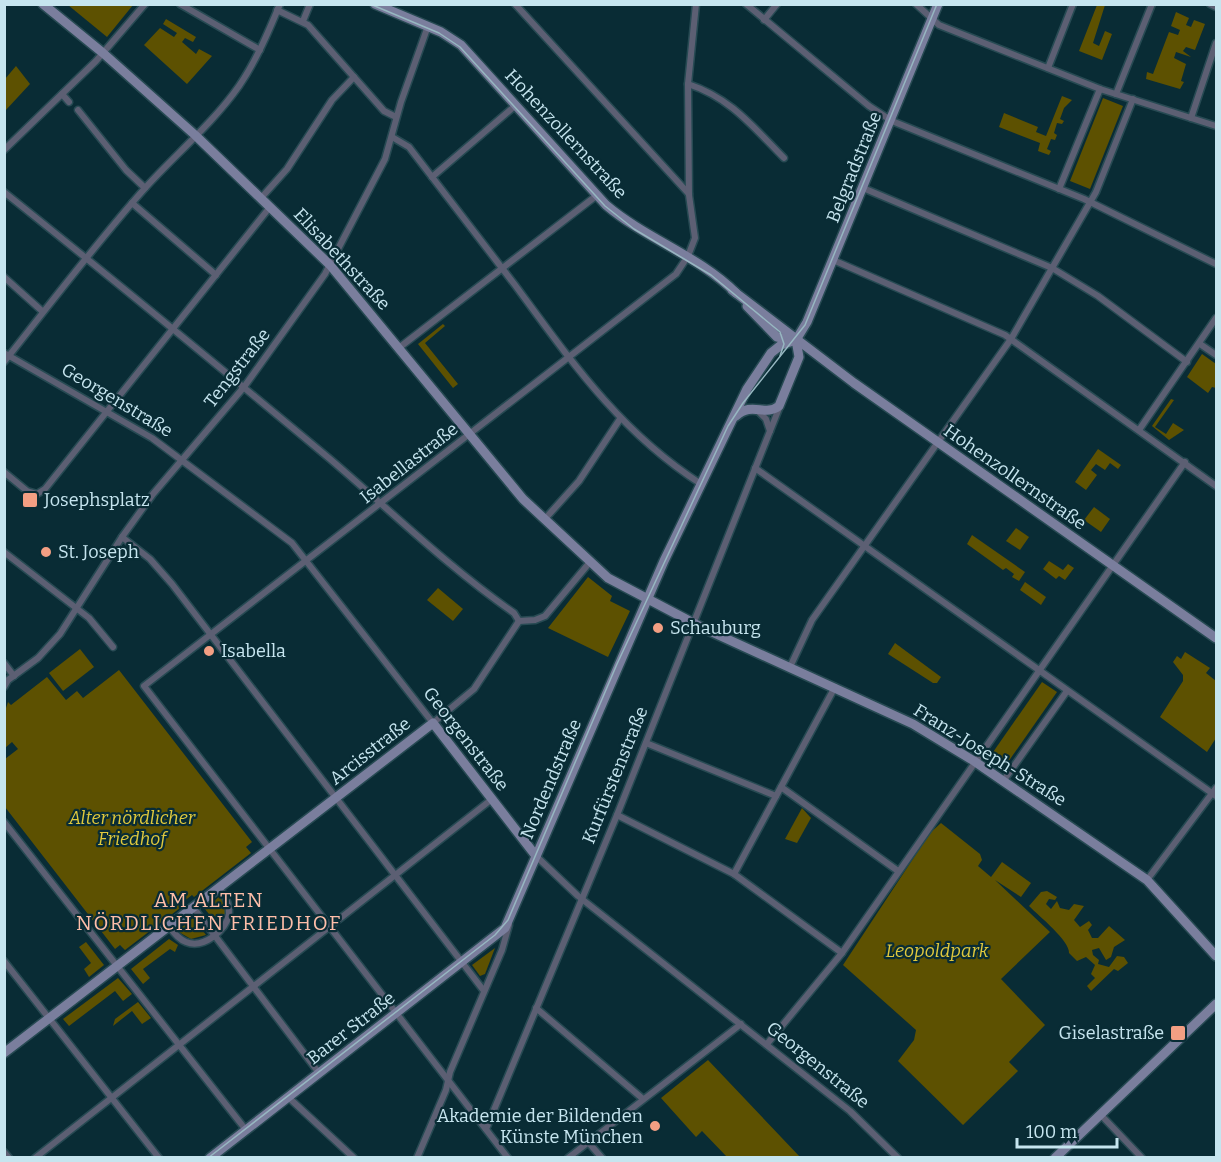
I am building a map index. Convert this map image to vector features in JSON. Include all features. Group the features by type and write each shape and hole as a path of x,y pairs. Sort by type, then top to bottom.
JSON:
{"main road":[{"name":"Elisabethstraße","path":"43,4 103,53 195,135 330,265 523,499 612,582 647,601"},
{"name":"Hohenzollernstraße","path":"375,4 428,27 460,45 596,196 628,223 687,258 937,442 1216,638"},
{"name":"Belgradstraße","path":"796,340 807,324 938,4"},
{"name":"Hohenzollernstraße","path":"732,290 774,335 781,340 796,340"},
{"path":"732,420 742,411 753,408 772,410 781,403 799,357 796,340 777,348 774,335"},
{"name":"Nordendstraße","path":"510,922 536,856 647,601 701,484 747,389 764,362 777,348"},
{"path":"747,389 748,403 753,408"},
{"name":"Franz-Joseph-Straße","path":"647,601 913,724 975,761 1148,879 1216,956"},
{"name":"Arcisstraße","path":"4,1053 433,723"},
{"name":"Georgenstraße","path":"433,723 536,856"},
{"name":"Barer Straße","path":"210,1158 501,932 510,922"},
{"path":"1055,1158 1216,1004"}],"street":[{"path":"4,150 103,53 145,4"},
{"path":"180,4 260,50"},
{"path":"303,21 310,4"},
{"path":"515,4 689,195"},
{"path":"687,258 695,238 689,195 688,84 696,4"},
{"path":"746,4 869,106 891,120 1091,202 1216,264"},
{"path":"764,20 777,4"},
{"path":"916,4 939,25 1100,89 1216,126"},
{"path":"1048,68 1073,4"},
{"path":"1116,94 1152,4"},
{"path":"1210,4 1216,7"},
{"path":"4,362 7,354 132,203 228,100 260,50 278,7 303,21 384,111 396,117"},
{"name":"Tengstraße","path":"4,687 14,676 46,651 77,609 122,537 181,459 244,387 330,265 373,186 392,137 396,117 428,27"},
{"path":"1191,118 1216,43"},
{"path":"261,198 292,162 332,100 354,77"},
{"path":"688,84 713,92 727,102 784,158"},
{"path":"1059,189 1100,89"},
{"path":"62,94 69,102"},
{"path":"790,667 807,628 1011,339 1091,202 1133,99"},
{"path":"432,177 516,105"},
{"path":"78,110 126,170 145,188"},
{"path":"392,137 405,142 569,358 620,419 661,457 701,484"},
{"path":"863,188 1052,268 1098,296 1187,362"},
{"path":"4,192 244,387 442,558 514,613 519,621 535,620 545,615 590,562"},
{"path":"400,348 596,196"},
{"path":"132,203 216,274"},
{"path":"4,472 33,493 45,489 270,207"},
{"name":"Isabellastraße","path":"269,849 144,686 676,274 687,258"},
{"path":"833,260 1011,339 1216,486"},
{"path":"4,277 42,311"},
{"path":"1139,430 1216,318"},
{"path":"1200,344 1216,356"},
{"name":"Georgenstraße","path":"7,354 152,438 273,527 307,560 433,723"},
{"name":"Kurfürstenstraße","path":"486,1129 617,815 781,403"},
{"path":"753,408 766,419 770,431"},
{"path":"544,520 579,482 620,419"},
{"path":"767,1044 842,953 1185,462"},
{"path":"755,468 1067,691 1215,793 1148,879"},
{"path":"122,537 150,559 210,634 484,991"},
{"path":"4,552 93,622 113,647"},
{"name":"Arcisstraße","path":"433,723 474,689 519,621"},
{"path":"4,663 14,676"},
{"path":"734,874 835,687"},
{"path":"1004,780 1067,691"},
{"path":"646,742 776,796"},
{"path":"781,787 898,871"},
{"path":"35,1158 492,799"},
{"path":"617,815 734,874 842,953"},
{"path":"4,822 246,1130"},
{"path":"269,849 508,1158"},
{"name":"Georgenstraße","path":"536,856 582,898 850,1111 898,1158"},
{"path":"168,926 181,940 189,943 202,942 214,935 226,922 229,914 228,906 219,887"},
{"path":"193,907 320,1073"},
{"name":"Nordendstraße","path":"417,1158 502,950 510,922"},
{"path":"4,961 159,1158"},
{"path":"536,1008 643,1099"},
{"path":"568,1158 741,1024"},
{"path":"288,1097 354,1158"},
{"path":"1100,1114 1142,1158"},
{"path":"588,1142 602,1158"},
{"path":"4,1152 9,1158"}],"green space":[{"path":"68,5 133,5 107,37"},
{"path":"1097,5 1105,5 1093,43 1099,46 1105,31 1112,34 1102,60 1079,51"},
{"path":"1176,12 1189,18 1186,25 1191,27 1194,20 1205,24 1195,50 1186,47 1183,51 1191,57 1176,52 1174,58 1186,64 1181,81 1184,82 1180,89 1146,79 1147,72 1153,74 1169,32 1178,35 1180,30 1171,26"},
{"path":"166,19 196,37 193,42 185,38 182,42 196,54 199,49 212,56 187,84 144,45 160,28 174,37 177,33 163,24"},
{"path":"16,66 30,84 5,111 5,79"},
{"path":"1062,96 1072,100 1064,108 1060,119 1064,121 1062,124 1057,123 1054,133 1057,135 1055,140 1051,139 1047,149 1051,151 1049,155 1038,151 1040,143 999,127 1004,113 1038,127 1036,132 1046,136"},
{"path":"1103,98 1123,106 1090,189 1070,181"},
{"path":"443,324 445,326 425,343 458,384 453,388 418,344"},
{"path":"1202,354 1216,364 1216,388 1212,387 1208,393 1187,377"},
{"path":"1171,399 1174,400 1155,427 1166,434 1173,423 1184,430 1169,440 1152,426"},
{"path":"1098,449 1121,465 1118,469 1110,463 1105,470 1096,464 1091,470 1097,475 1086,490 1075,482"},
{"path":"1094,507 1110,519 1101,532 1084,520"},
{"path":"1016,528 1029,537 1020,550 1006,541"},
{"path":"972,535 1025,572 1019,581 1012,577 1014,574 1006,568 1003,570 967,544"},
{"path":"1049,561 1063,570 1068,564 1074,568 1065,580 1059,576 1056,579 1043,569"},
{"path":"588,577 612,596 610,601 630,611 608,657 548,628"},
{"path":"1025,582 1046,597 1041,605 1020,590"},
{"path":"438,588 463,609 453,621 427,600"},
{"path":"895,643 941,677 937,683 933,683 888,654"},
{"path":"80,649 94,667 63,691 49,673"},
{"path":"1185,652 1210,668 1206,673 1216,681 1216,738 1207,752 1160,717 1183,681 1183,675 1173,662 1177,656 1181,659"},
{"name":"Alter nördlicher Friedhof","path":"119,670 252,842 246,847 251,853 194,897 192,895 179,905 180,908 125,950 120,945 115,949 5,807 5,759 18,749 12,742 5,748 5,711 8,702 11,705 47,677 66,700 77,691 83,698"},
{"path":"1042,682 1057,692 1006,765 991,755"},
{"path":"802,808 811,818 797,843 785,839"},
{"name":"Leopoldpark","path":"941,823 980,854 982,860 978,866 991,877 1002,862 1031,883 1021,897 995,880 1050,932 1001,979 1045,1025 1009,1062 1018,1071 963,1125 898,1061 914,1040 916,1030 843,965 930,833"},
{"path":"1047,891 1057,897 1055,900 1049,899 1046,904 1051,909 1057,901 1060,908 1069,910 1074,904 1084,906 1074,920 1080,927 1089,921 1092,925 1088,930 1092,938 1098,938 1109,926 1125,940 1114,947 1111,957 1106,960 1099,948 1092,950 1093,955 1099,960 1098,964 1109,967 1117,956 1124,957 1128,963 1118,971 1114,969 1091,991 1087,986 1095,978 1091,974 1095,965 1086,957 1077,961 1069,953 1065,942 1059,935 1029,906 1041,892"},
{"path":"221,895 226,912 218,926 205,909"},
{"path":"193,918 206,935 191,939 177,931"},
{"path":"169,939 178,945 175,952 170,949 143,969 150,978 143,984 131,969"},
{"path":"86,942 104,965 89,977 84,969 91,963 79,947"},
{"path":"495,948 485,974 480,976 472,965"},
{"path":"118,978 132,994 123,1001 115,991 69,1026 63,1019"},
{"path":"138,1002 151,1018 142,1024 132,1011 113,1026 115,1019"},
{"path":"708,1060 800,1157 727,1157 702,1131 696,1137 661,1098"}],"tram line":[{"path":"370,4 439,33 460,47 605,206 634,229 711,275 780,332 784,344 780,356"},
{"path":"208,1158 495,935 508,920 617,664 728,426 743,403 805,325 937,4"}],"place":[{"name":"Josephsplatz","path":"30,500"},
{"name":"St. Joseph","path":"46,552"},
{"name":"Schauburg","path":"658,628"},
{"name":"Isabella","path":"209,651"},
{"name":"Giselastraße","path":"1178,1033"},
{"name":"Akademie der Bildenden Künste München","path":"655,1126"}],"district":[{"name":"AM ALTEN NÖRDLICHEN FRIEDHOF","path":"209,912"}]}
